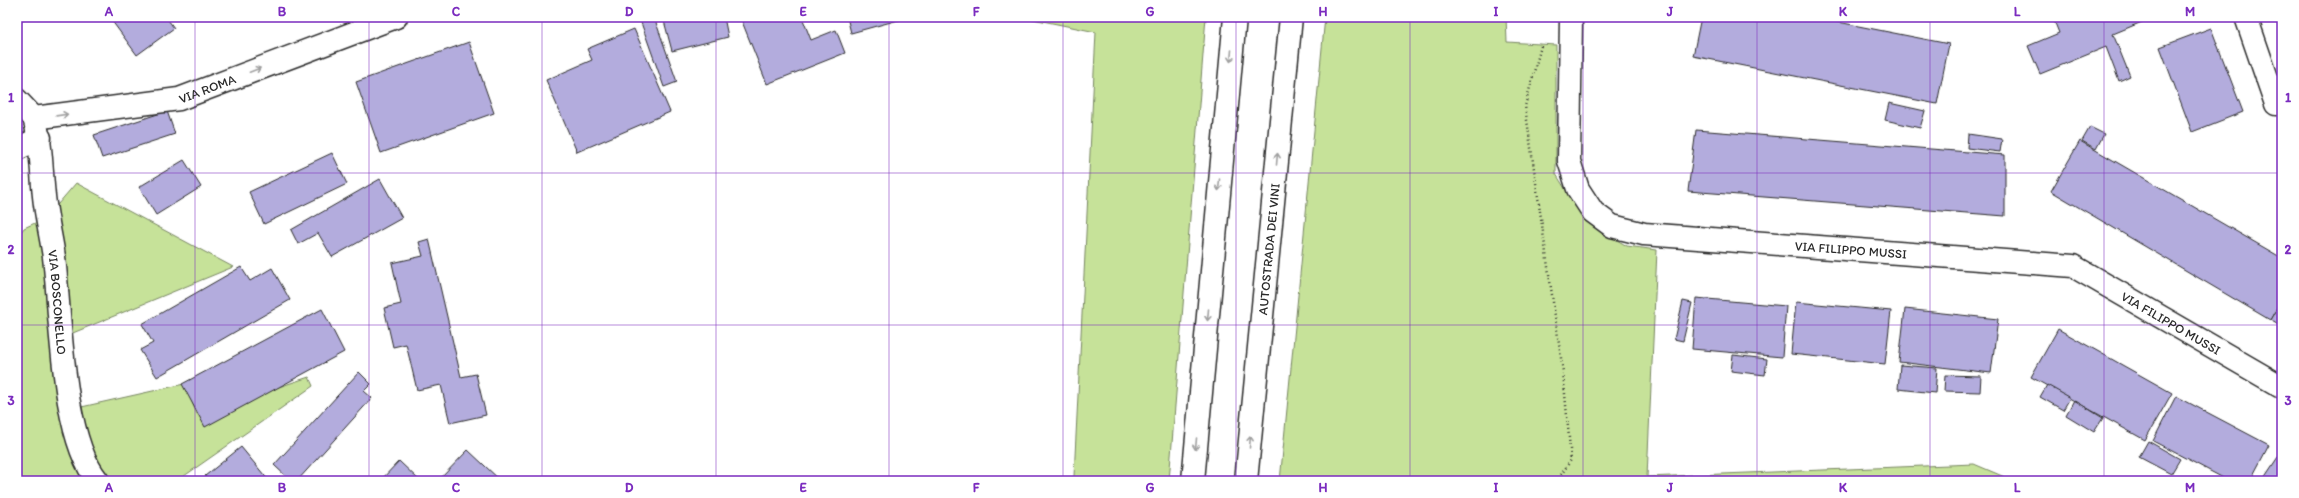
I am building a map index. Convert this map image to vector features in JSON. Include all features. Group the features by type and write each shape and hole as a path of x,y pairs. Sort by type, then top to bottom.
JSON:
{"main road":[{"name":"VIA ROMA","path":"17,149 37,128 179,99 396,17"},
{"path":"1193,481 1235,17"},
{"name":"AUTOSTRADA DEI VINI","path":"1246,481 1291,17"},
{"name":"VIA FILIPPO MUSSI","path":"1571,17 1570,161 1578,189 1593,212 1612,226 1644,234 2073,266 2282,387"},
{"path":"2246,17 2276,104"},
{"path":"17,100 37,128"},
{"name":"VIA BOSCONELLO","path":"37,128 44,199 54,256 69,405 79,444 98,481"}],"path":[{"path":"1543,39 1525,106 1564,372 1571,460 1559,478 1555,481"}],"green space":[{"path":"1023,17 1206,17 1169,481 1071,481 1074,476 1096,32"},
{"path":"1325,17 1506,17 1507,42 1556,45 1556,174 1585,221 1627,246 1657,250 1647,477 1974,464 2014,481 1280,481"},
{"path":"76,183 233,267 68,335 77,408 184,384 197,414 309,377 313,386 177,481 17,481 17,237 24,228 46,218"}],"building":[{"path":"17,17 29,17 17,24"},
{"path":"109,17 166,17 174,28 137,55"},
{"path":"639,17 654,17 677,82 664,87"},
{"path":"663,17 724,17 728,37 672,51"},
{"path":"746,17 802,17 811,40 836,30 845,53 767,84 741,19"},
{"path":"847,17 902,17 902,19 851,33"},
{"path":"1701,17 1813,17 1949,44 1937,104 1693,56"},
{"path":"2154,17 2113,34 2130,76 2119,81 2106,47 2040,74 2028,46 2059,33 2053,18"},
{"path":"2211,28 2243,112 2192,132 2160,47"},
{"path":"634,29 670,112 577,152 546,80 592,60 587,49"},
{"path":"469,42 494,113 381,153 356,82"},
{"path":"1889,103 1925,111 1920,128 1885,120"},
{"path":"167,111 175,134 102,158 94,135"},
{"path":"2090,127 2104,134 2096,149 2082,141"},
{"path":"1696,130 2005,155 2005,216 1688,191"},
{"path":"1968,134 2002,139 2000,152 1967,148"},
{"path":"2080,141 2282,258 2282,299 2270,320 2051,191"},
{"path":"332,153 347,184 264,224 249,192"},
{"path":"184,160 201,187 156,215 139,187"},
{"path":"380,179 402,218 332,257 318,233 298,244 291,230"},
{"path":"429,239 461,377 476,374 486,415 450,423 441,385 417,390 406,344 393,347 384,308 401,304 392,263 423,256 419,242"},
{"path":"241,267 250,281 272,268 290,300 157,377 140,350 153,343 142,324"},
{"path":"1696,298 1786,306 1782,357 1692,349"},
{"path":"2282,299 2282,327 2270,320"},
{"path":"1683,301 1692,303 1683,341 1674,339"},
{"path":"1796,302 1891,311 1885,364 1791,354"},
{"path":"322,309 344,352 205,427 182,384"},
{"path":"1905,309 1998,319 1991,373 1899,362"},
{"path":"2058,329 2172,393 2145,440 2031,377"},
{"path":"1733,355 1767,359 1765,375 1731,371"},
{"path":"1900,365 1937,368 1935,393 1898,389"},
{"path":"359,372 371,384 364,391 372,398 297,481 291,481 274,465"},
{"path":"1945,375 1981,376 1980,392 1944,391"},
{"path":"2047,385 2070,398 2063,410 2040,397"},
{"path":"2176,396 2269,445 2250,481 2229,481 2153,441"},
{"path":"2074,400 2103,418 2094,432 2066,415"},
{"path":"2148,441 2180,459 2171,474 2139,457"},
{"path":"241,447 269,481 209,481 205,476"},
{"path":"468,450 501,481 438,481"},
{"path":"2282,451 2282,481 2262,481"},
{"path":"399,461 420,481 380,481"}]}
